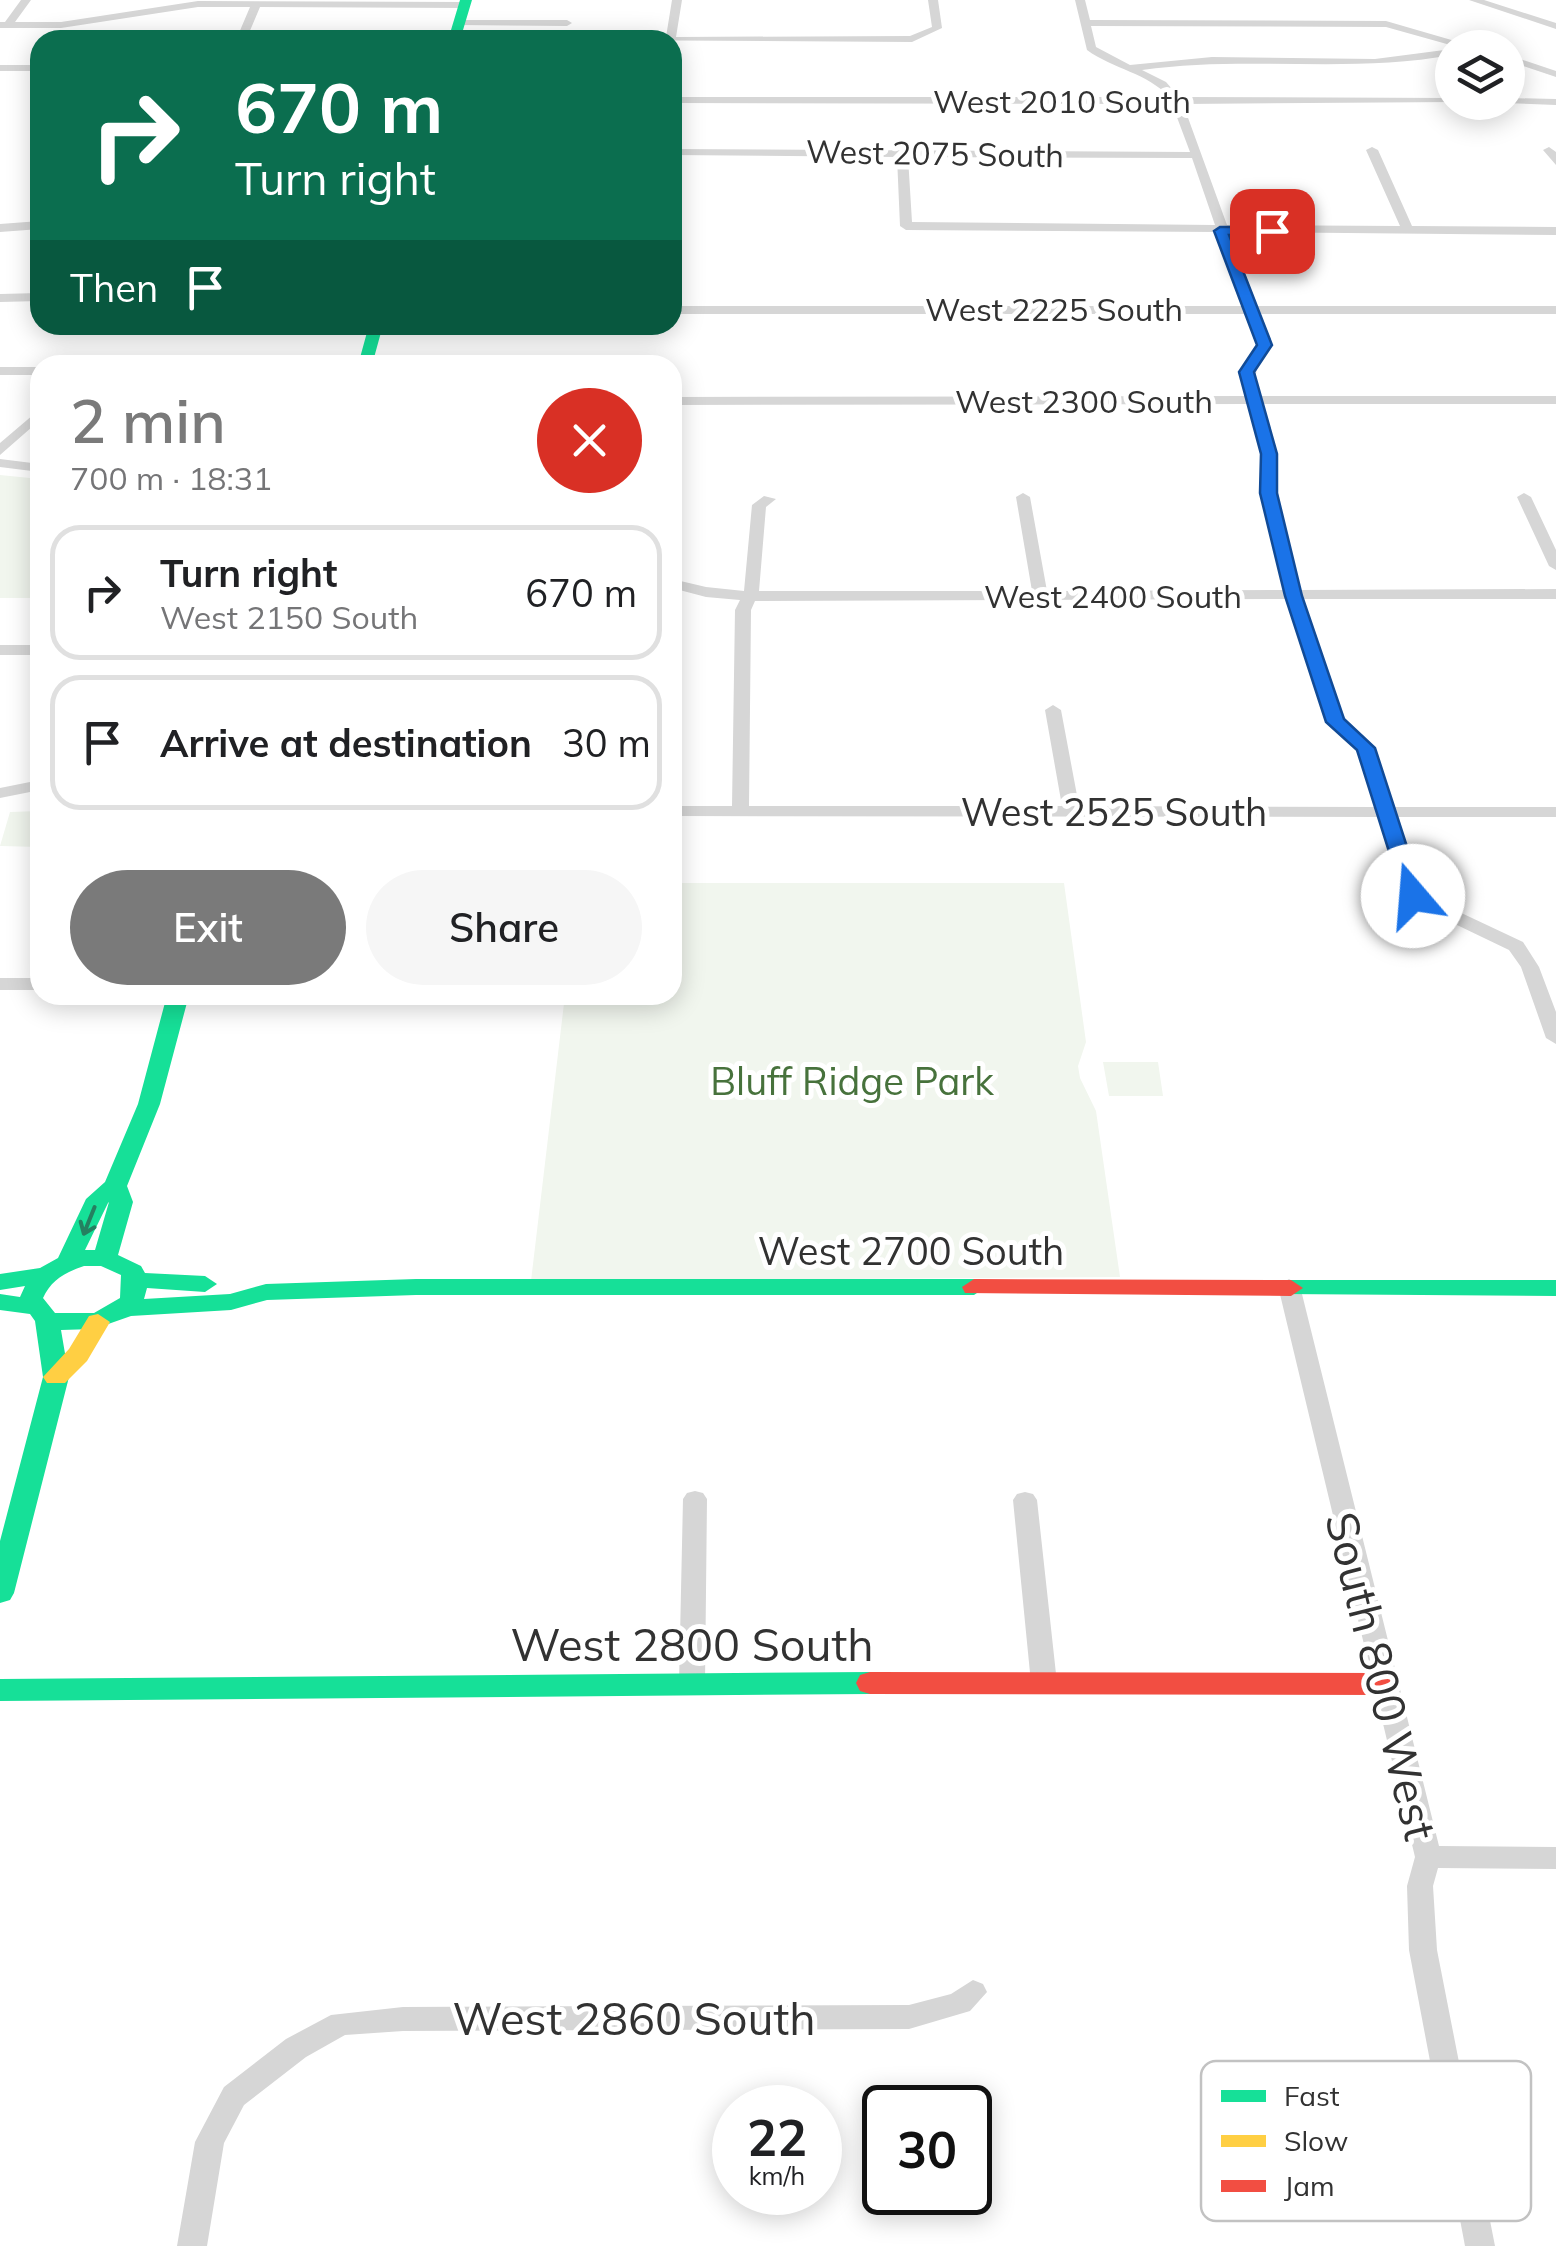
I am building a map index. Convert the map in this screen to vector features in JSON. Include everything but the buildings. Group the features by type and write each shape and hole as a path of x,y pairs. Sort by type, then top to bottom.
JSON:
{"main road":[{"path":"68,1262 98,1199 114,1186 149,1104 175,1005"},
{"path":"105,1258 120,1202 114,1186"},
{"path":"0,1282 44,1274 68,1262 105,1258 124,1264 138,1280 138,1289 126,1308 98,1322 71,1325 0,1302"},
{"path":"44,1274 33,1290 56,1377"},
{"name":"West 2700 South","path":"138,1280 240,1284 266,1292"},
{"name":"West 2700 South","path":"126,1308 231,1302 266,1292 416,1287 1556,1288"},
{"path":"0,1593 56,1377 98,1322"},
{"name":"West 2800 South","path":"0,1690 692,1682 1384,1684"}],"street":[{"path":"4,25 26,0"},
{"path":"672,30 676,0"},
{"path":"682,39 924,37 937,28 933,0"},
{"path":"1080,0 1095,52 1162,81 1172,88 1177,101 1220,231 1264,345 1246,372 1269,454 1268,493 1294,596 1335,722 1366,748 1413,896 1516,946 1530,967 1556,1038"},
{"path":"1474,0 1556,26"},
{"path":"4,25 98,20 178,5 257,2 382,6 460,17 568,23"},
{"path":"245,30 257,2"},
{"path":"376,22 382,6"},
{"path":"1084,23 1397,24 1435,36"},
{"path":"1132,68 1188,59 1415,59 1435,55"},
{"path":"1525,64 1556,74"},
{"path":"0,68 30,68"},
{"path":"831,82 832,101"},
{"path":"978,82 981,101"},
{"name":"West 2010 South","path":"682,100 1435,102"},
{"path":"1525,102 1556,102"},
{"path":"1372,150 1408,231"},
{"name":"West 2075 South","path":"682,152 1196,155"},
{"path":"902,154 906,226 1100,224 1220,231 1556,231"},
{"path":"0,228 30,223"},
{"path":"0,298 30,298"},
{"name":"West 2225 South","path":"682,310 1556,310"},
{"path":"0,371 30,371"},
{"name":"West 2300 South","path":"682,401 1556,400"},
{"path":"0,451 15,442 30,425"},
{"path":"0,464 30,467"},
{"path":"1023,497 1040,596"},
{"path":"1524,497 1556,566"},
{"path":"740,812 743,610 752,596 759,505 769,499"},
{"name":"West 2400 South","path":"682,586 752,596 1556,594"},
{"path":"0,650 30,650"},
{"path":"1052,710 1071,812"},
{"name":"West 2525 South","path":"682,811 1556,812"},
{"path":"0,984 30,984"},
{"name":"South 800 West","path":"1289,1286 1428,1857 1420,1886 1423,1950 1444,2061"},
{"path":"692,1682 696,1499"},
{"path":"1025,1500 1044,1683"},
{"path":"1428,1857 1556,1858"},
{"name":"West 2860 South","path":"192,2246 210,2142 234,2096 296,2048 341,2023 423,2018 909,2016 960,2004 973,1992"},
{"name":"South 800 West","path":"1475,2221 1480,2246"}],"green space":[{"path":"0,475 30,478 30,598 0,598"},
{"path":"30,811 30,847 0,846 10,812"},
{"name":"Bluff Ridge Park","path":"682,883 1064,883 1086,1042 1078,1066 1096,1111 1120,1277 531,1281 564,1005 682,1005"},
{"path":"1103,1062 1158,1062 1163,1096 1109,1096"}],"traffic: fast":[{"path":"457,30 466,0"},
{"path":"368,355 373,335"},
{"path":"68,1262 98,1199 115,1186 149,1104 175,1005"},
{"path":"105,1258 121,1202 115,1186"},
{"path":"84,1258 105,1258 133,1271 135,1288 131,1301 122,1310 94,1321 47,1320 31,1299 39,1282 51,1271 84,1258"},
{"path":"0,1282 44,1275"},
{"path":"137,1280 205,1284"},
{"path":"126,1308 231,1302 266,1292 416,1287 974,1287"},
{"path":"1291,1288 1556,1288"},
{"path":"0,1302 34,1307"},
{"path":"0,1593 56,1377 47,1320"},
{"path":"0,1690 870,1683"}],"traffic: slow":[{"path":"56,1377 78,1355 98,1322"}],"traffic: jam":[{"path":"974,1287 1291,1288"},
{"path":"870,1683 1384,1684"}],"route":[{"path":"1272,231 1220,231 1264,345 1246,372 1269,454 1268,493 1294,596 1335,722 1366,748 1413,896"}]}
